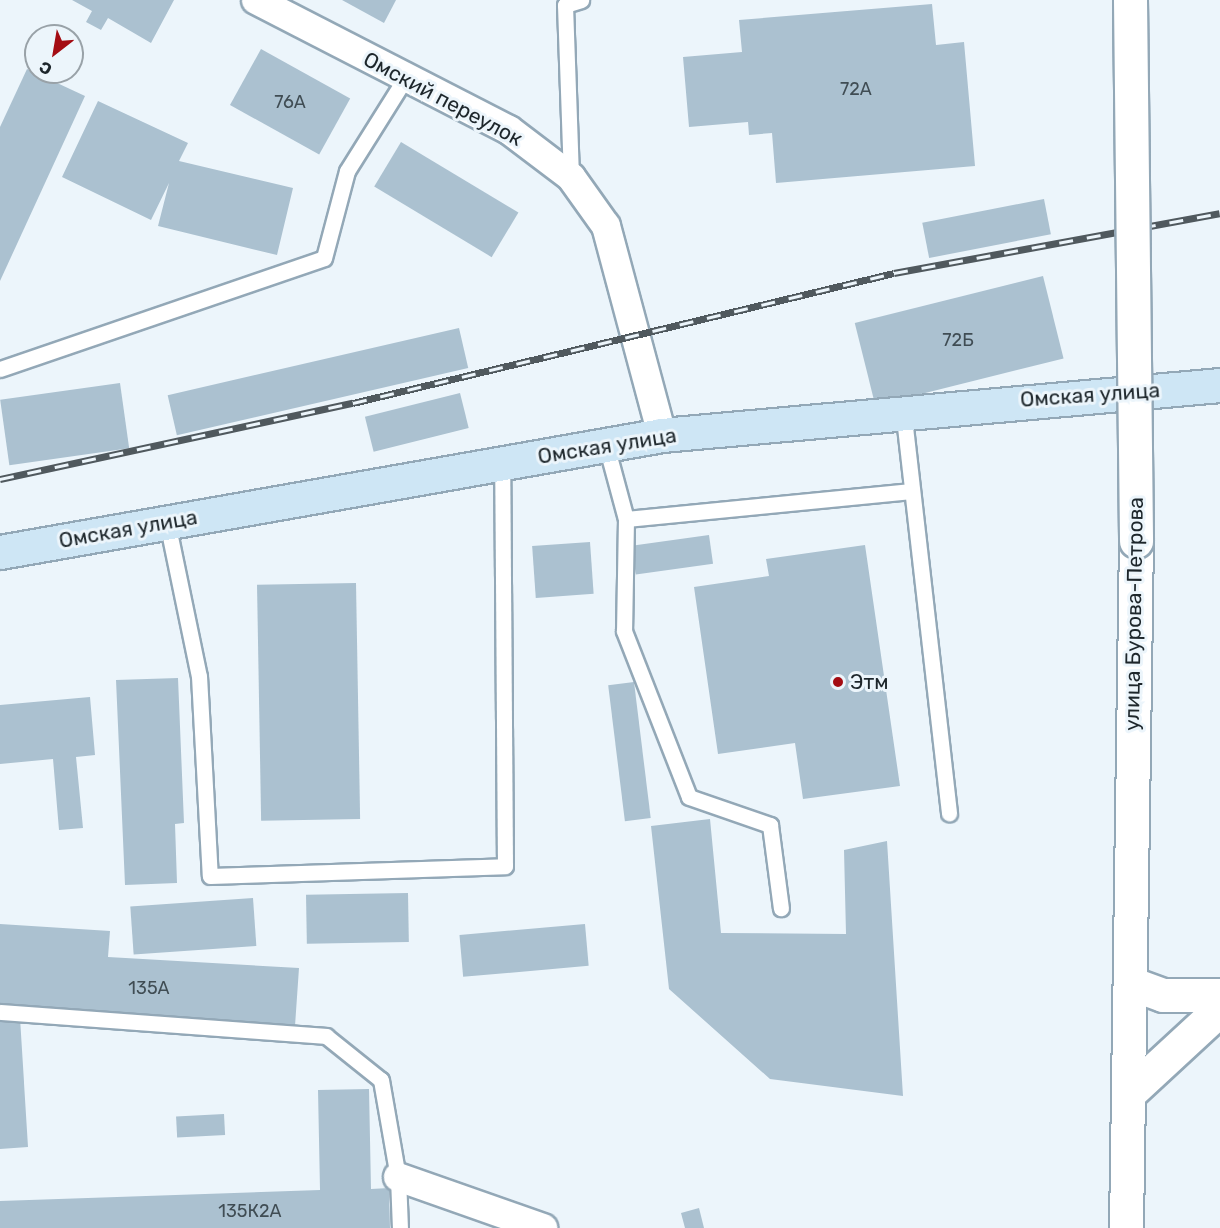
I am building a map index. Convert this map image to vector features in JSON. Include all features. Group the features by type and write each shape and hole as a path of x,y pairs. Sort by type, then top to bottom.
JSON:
{"main road":[{"name":"улица Бурова-Петрова","path":"1126,1228 1136,542 1130,0"},
{"name":"Омская улица","path":"0,552 662,435 903,410 1220,385"},
{"path":"1130,983 1162,995 1220,995"},
{"path":"1129,1093 1220,1009"}],"street":[{"name":"Омский переулок","path":"256,0 509,130 571,177 606,226 662,435"},
{"path":"398,1177 543,1228"}],"lane":[{"path":"571,177 565,5 581,0"},
{"path":"0,369 324,258 347,171 406,77"},
{"path":"903,410 949,813"},
{"path":"606,445 626,519 624,631 689,797 770,825 781,908"},
{"path":"167,522 199,676 210,876 505,866 502,464"},
{"path":"626,519 912,491"},
{"path":"0,1012 326,1036 381,1080 398,1177 400,1228"}],"building":[{"path":"72,0 174,0 151,43 108,18 101,30 86,22 92,11"},
{"path":"342,0 396,0 384,23"},
{"path":"932,4 936,45 964,42 975,166 776,183 772,133 749,135 748,122 689,127 683,57 742,52 739,20"},
{"path":"261,49 350,98 319,154 230,105"},
{"path":"24,75 24,84 59,84 85,96 0,281 0,127"},
{"path":"98,101 188,143 179,161 293,188 277,255 158,226 169,183 151,220 62,177"},
{"path":"401,142 518,213 492,257 374,187"},
{"path":"1044,199 1051,234 929,258 922,223"},
{"path":"1043,276 1064,358 875,405 855,323"},
{"path":"459,328 468,368 177,435 168,395"},
{"path":"120,383 129,448 9,465 0,400"},
{"path":"460,393 469,428 374,452 365,417"},
{"path":"709,535 713,564 636,575 632,546"},
{"path":"590,542 594,594 536,598 532,546"},
{"path":"865,545 900,786 803,799 795,743 718,754 694,587 769,576 766,559"},
{"path":"356,583 360,819 261,821 257,585"},
{"path":"178,678 184,823 175,824 177,883 125,885 116,680"},
{"path":"634,682 651,818 625,821 608,685"},
{"path":"90,697 95,755 76,757 83,828 59,830 53,759 0,764 0,705"},
{"path":"710,819 721,933 846,934 844,850 887,841 903,1096 770,1079 669,989 651,826"},
{"path":"408,893 409,942 307,944 306,895"},
{"path":"253,898 256,946 134,954 130,907"},
{"path":"0,924 110,931 108,957 299,968 295,1026 0,1008"},
{"path":"585,924 589,966 463,977 459,935"},
{"path":"20,1018 28,1147 0,1149 0,1019"},
{"path":"369,1089 371,1189 389,1188 390,1228 0,1228 0,1201 320,1190 318,1090"},
{"path":"224,1114 225,1135 177,1137 176,1117"},
{"path":"699,1208 704,1228 685,1228 681,1213"}],"railway":[{"path":"0,479 353,403 894,273 1220,213"}],"place":[{"name":"Этм","path":"838,682"}]}
